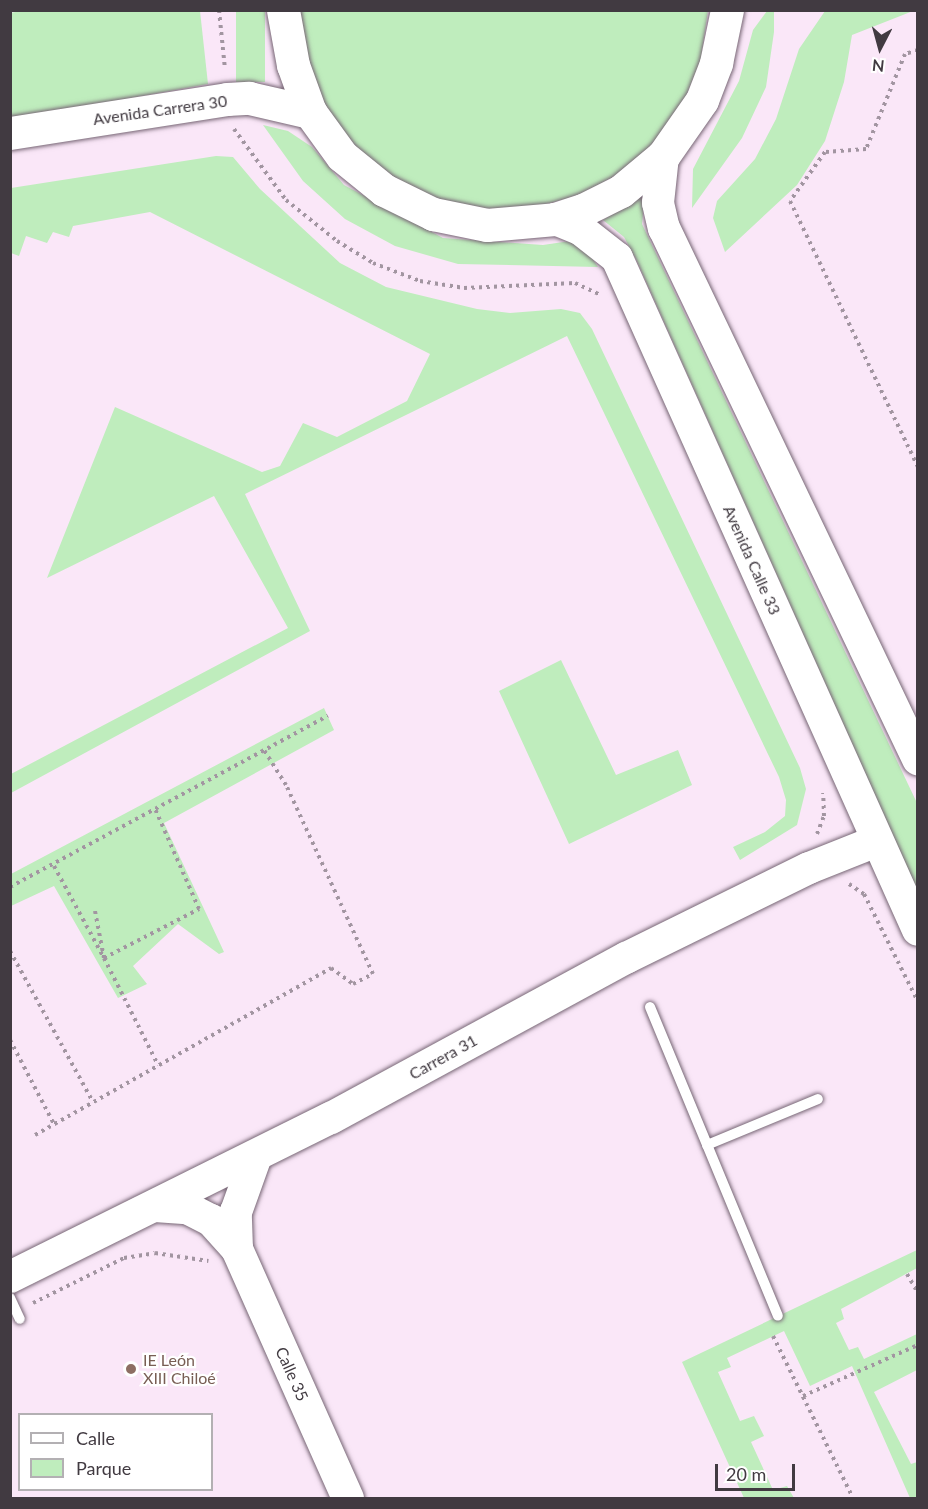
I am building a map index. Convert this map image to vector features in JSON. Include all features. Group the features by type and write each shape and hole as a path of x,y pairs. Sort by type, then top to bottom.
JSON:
{"main road":[{"path":"283,10 293,65 310,112 342,156 384,190 433,214 487,225 555,219 621,191 663,156 702,100 729,12"},
{"name":"Avenida Carrera 30","path":"10,133 227,99 249,98 310,112"},
{"path":"663,156 658,203 664,228 918,759"},
{"name":"Avenida Calle 33","path":"555,219 580,229 617,258 918,930"},
{"name":"Carrera 31","path":"10,1277 256,1156 600,971 820,864 877,841"},
{"name":"Calle 35","path":"227,1257 237,1212 256,1156"},
{"name":"Calle 35","path":"155,1206 187,1208 211,1220 227,1257 348,1498"}],"lane":[{"path":"650,1007 778,1316"},
{"path":"707,1145 818,1098"},
{"path":"10,1298 18,1315"}],"path":[{"path":"918,50 905,54 866,149 825,152 790,201 918,467"},
{"path":"229,125 241,135 255,162 286,200 337,241 374,263 420,281 464,288 575,283 597,290 602,300"},
{"path":"10,887 54,866 328,716"},
{"path":"35,1135 331,968 353,984 373,974 286,785 264,750"},
{"path":"823,788 824,816 816,829 820,864 830,878 864,894 918,1002"},
{"path":"104,958 199,909 155,809"},
{"path":"54,866 158,1065"},
{"path":"95,911 104,958"},
{"path":"10,951 93,1102"},
{"path":"10,1040 54,1124"},
{"path":"18,1315 124,1258 181,1254 227,1257"},
{"path":"907,1274 918,1293"},
{"path":"773,1336 853,1498"},
{"path":"803,1396 918,1345"}],"green space":[{"path":"27,10 200,11 208,84 11,120 10,13"},
{"path":"708,10 701,59 684,101 655,142 620,173 580,195 539,206 489,209 440,200 396,179 358,149 328,111 308,66 299,11"},
{"path":"236,11 265,11 265,82 236,82"},
{"path":"767,11 774,11 774,32 766,87 742,138 692,208 693,169 739,81 753,30"},
{"path":"825,11 913,11 852,35 844,82 825,141 797,185 725,252 713,218 717,201 755,159 776,119 799,49"},
{"path":"263,125 288,131 312,147 344,185 443,238 543,245 570,241 584,246 598,267 458,264 395,246 345,219 303,181"},
{"path":"216,156 233,157 260,189 340,263 386,287 477,309 510,313 561,309 580,313 592,329 800,768 806,789 797,825 740,860 733,847 765,832 785,816 786,800 779,777 567,336 245,494 310,631 11,793 11,774 288,628 214,496 47,578 115,407 262,472 280,466 303,423 337,437 407,401 430,354 150,212 73,226 69,237 53,232 47,243 26,236 19,256 11,253 11,188"},
{"path":"645,194 642,224 917,803 917,889 636,259 624,237 603,220"},
{"path":"561,660 616,775 678,750 692,785 569,844 499,691"},
{"path":"324,708 334,730 164,823 224,952 219,954 178,924 133,966 147,984 118,998 54,886 11,906 11,874"},
{"path":"917,1250 917,1268 841,1309 844,1319 836,1323 849,1350 858,1347 864,1359 917,1334 917,1370 874,1392 911,1464 917,1462 917,1498 910,1498 852,1366 810,1386 784,1331 727,1358 731,1367 718,1372 740,1421 754,1416 764,1436 751,1442 773,1490 787,1486 794,1498 744,1498 682,1362"}],"place":[{"name":"IE León XIII Chiloé","path":"131,1369"}]}
